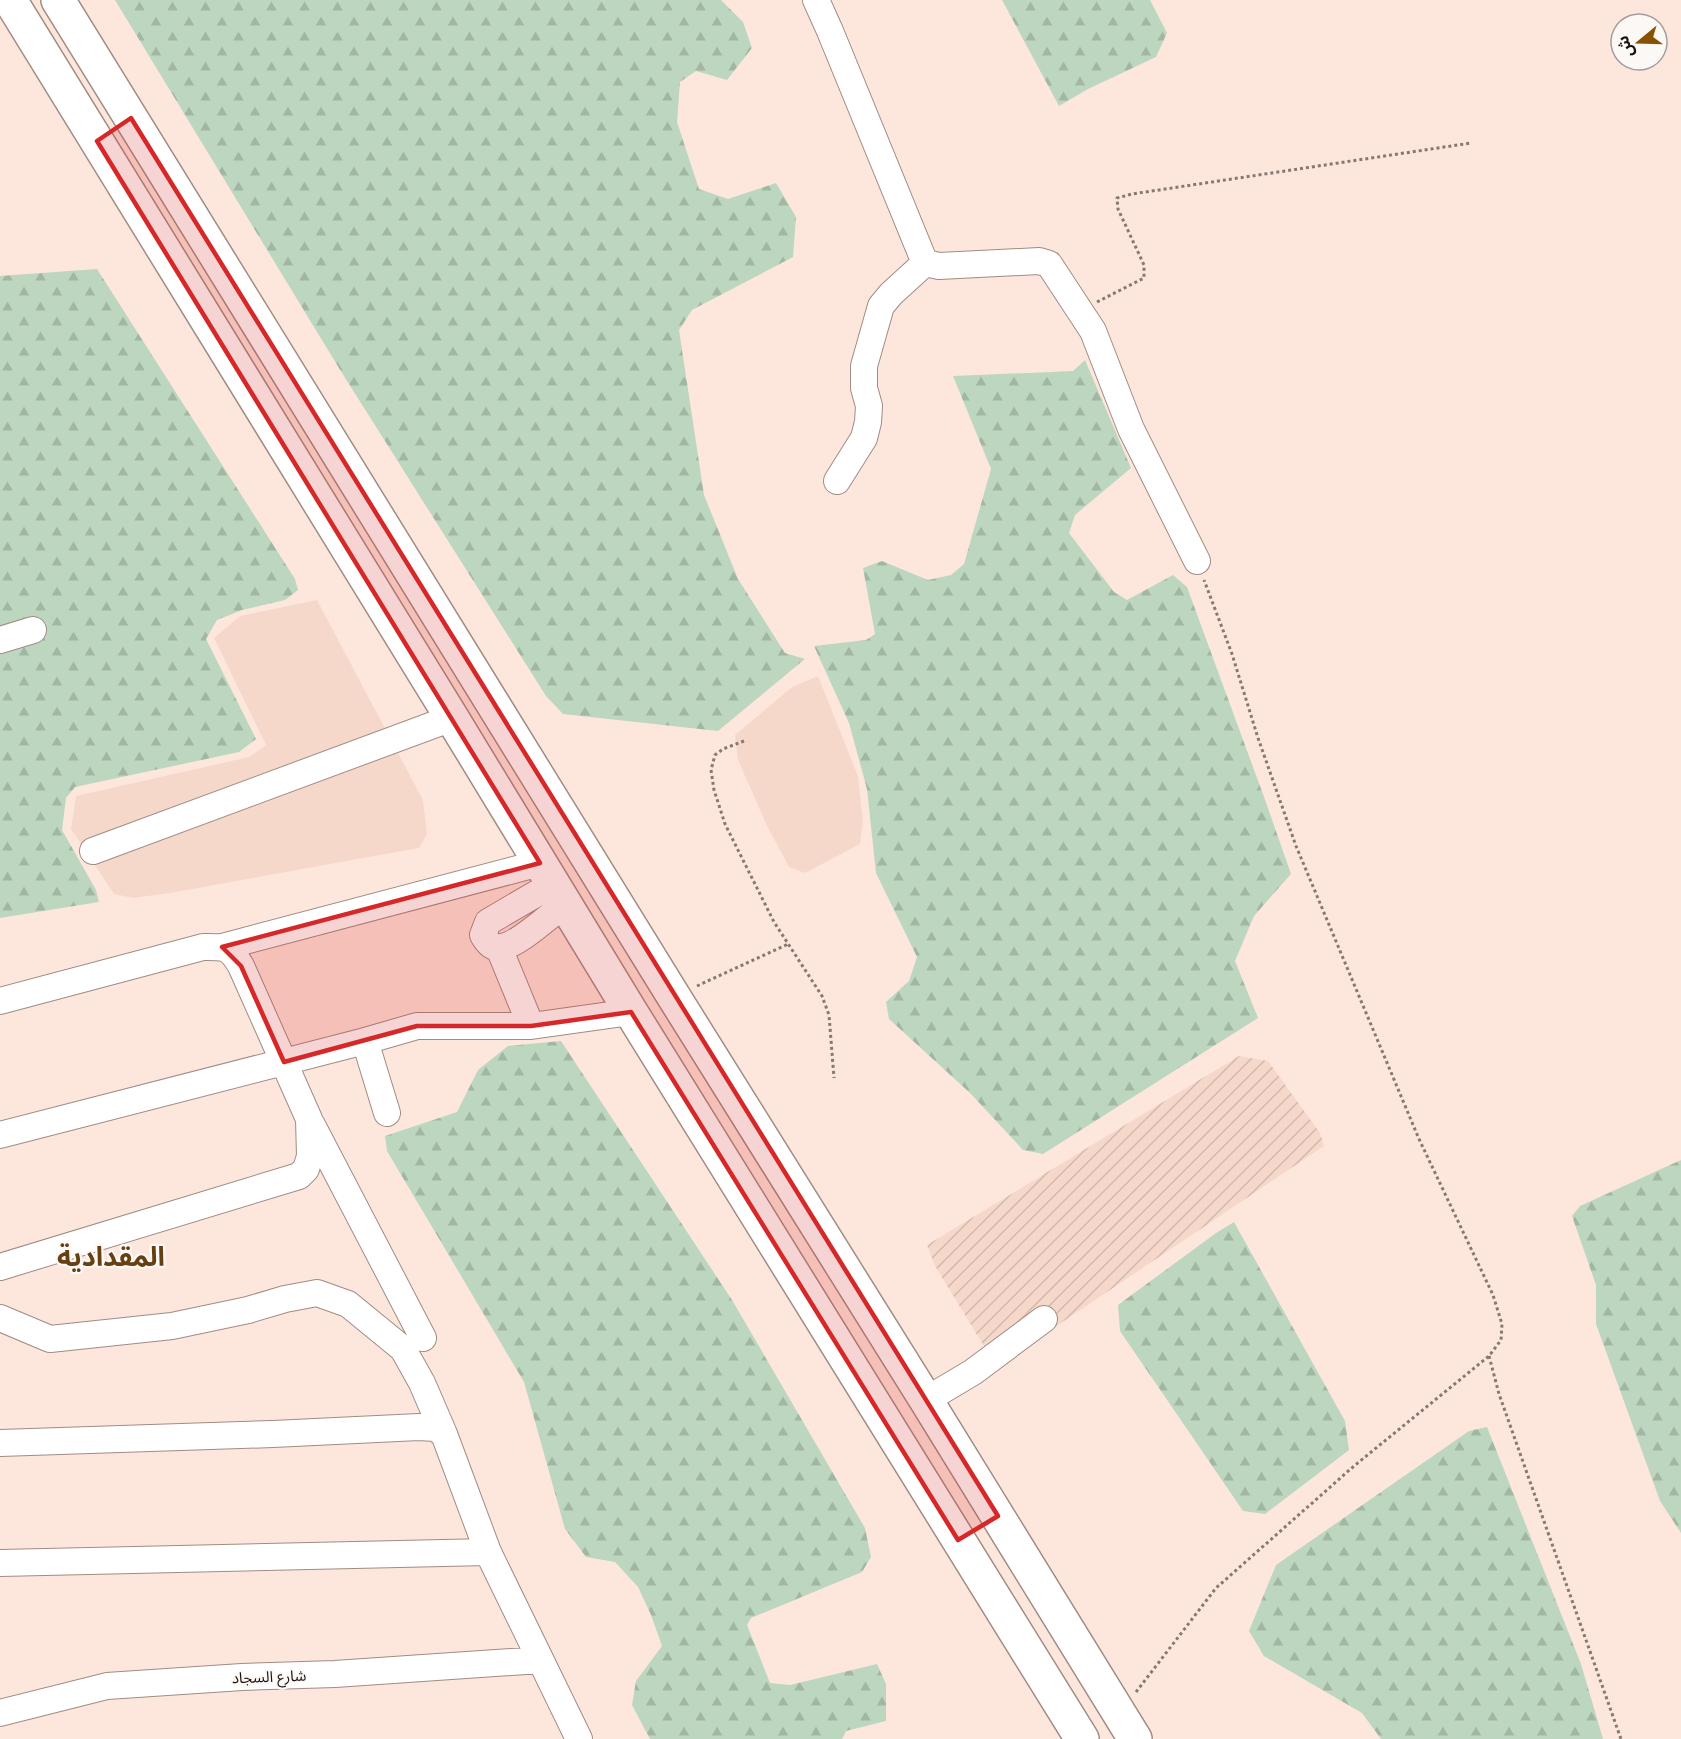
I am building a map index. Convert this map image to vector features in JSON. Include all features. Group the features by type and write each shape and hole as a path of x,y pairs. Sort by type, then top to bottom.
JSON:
{"highway":[{"path":"10,0 453,718 631,1012 1082,1739"},
{"path":"58,0 1127,1726"},
{"path":"97,141 131,118"},
{"path":"958,1540 998,1516"}],"street":[{"path":"816,0 925,263"},
{"path":"925,263 939,266 1039,261 1049,264 1093,331 1131,429 1197,561"},
{"path":"837,481 864,438 868,423 869,406 864,388 864,366 881,306 925,263"},
{"path":"0,640 33,630"},
{"path":"93,851 453,718"},
{"path":"0,1001 203,946 222,947 553,884"},
{"path":"531,1026 499,948 488,944 483,935 488,922 553,884"},
{"path":"222,947 233,953 241,966 309,1119 423,1338"},
{"path":"0,1135 417,1026 531,1026 631,1012"},
{"path":"365,1041 387,1113"},
{"path":"0,1267 299,1176 306,1169 310,1156 309,1119"},
{"path":"0,1318 50,1339 172,1326 317,1293 348,1304 403,1348 422,1383 444,1434 488,1552 579,1739"},
{"path":"926,1400 974,1372 1044,1319"},
{"path":"0,1443 419,1427 435,1428 444,1434"},
{"path":"0,1563 488,1552"},
{"name":"شارع السجاد","path":"0,1713 107,1686 540,1660"}],"path":[{"path":"1080,311 1144,278 1143,265 1118,209 1117,198 1471,143"},
{"path":"1127,1726 1178,1639 1216,1588 1354,1466 1489,1356 1501,1340 1502,1324 1493,1295 1419,1139 1296,846 1258,738 1232,654 1197,561"},
{"path":"744,741 723,749 715,755 711,770 714,790 726,824 774,922 822,996 829,1016 834,1078"},
{"path":"674,997 788,944"},
{"path":"1489,1356 1499,1394 1621,1739"}],"highlighted area":[{"path":"131,118 998,1516 958,1540 631,1012 531,1026 417,1026 284,1062 241,966 222,947 540,863 97,141"}],"shaded area":[{"path":"317,600 423,800 427,834 419,848 170,893 133,898 114,894 71,829 76,796 249,757 266,745 214,638 240,616"},
{"path":"818,676 858,776 863,821 860,844 805,873 789,867 767,826 738,760 735,735 792,687"},
{"path":"1239,1056 1268,1061 1320,1133 1324,1146 1003,1362 990,1356 935,1266 927,1245"}],"green space":[{"path":"115,0 721,0 743,22 752,48 727,80 696,71 680,82 677,122 699,189 728,199 776,183 796,217 793,257 692,310 679,330 704,495 738,579 785,653 805,659 718,731 563,714 546,696 342,373"},
{"path":"1002,0 1150,0 1167,33 1156,57 1088,89 1059,106"},
{"path":"97,269 295,579 298,590 285,600 242,610 217,620 206,639 256,739 239,752 75,787 66,798 62,830 96,890 99,902 0,918 0,276"},
{"path":"1085,360 1131,468 1075,515 1069,533 1114,592 1127,600 1173,575 1187,587 1291,874 1254,916 1235,961 1258,1018 1043,1154 1023,1150 970,1093 889,1019 886,1002 909,981 917,957 876,873 867,789 849,723 814,646 866,640 875,634 863,568 882,561 928,580 951,575 964,564 991,469 953,376 1073,371"},
{"path":"561,1041 732,1300 865,1528 871,1557 862,1572 751,1618 747,1625 770,1683 790,1685 877,1664 886,1684 886,1721 846,1731 842,1739 650,1739 632,1705 636,1681 662,1646 651,1615 638,1587 615,1562 586,1557 565,1529 524,1382 387,1151 385,1136 457,1112 478,1070 508,1046"},
{"path":"1681,1160 1681,1533 1660,1501 1596,1324 1596,1285 1572,1216 1580,1206"},
{"path":"1234,1222 1345,1421 1349,1450 1265,1514 1243,1511 1120,1331 1118,1305"},
{"path":"1487,1427 1581,1664 1603,1739 1381,1739 1362,1713 1264,1656 1249,1631 1276,1565 1469,1431"}],"district":[{"name":"المقدادیة","path":"111,1257"}]}
